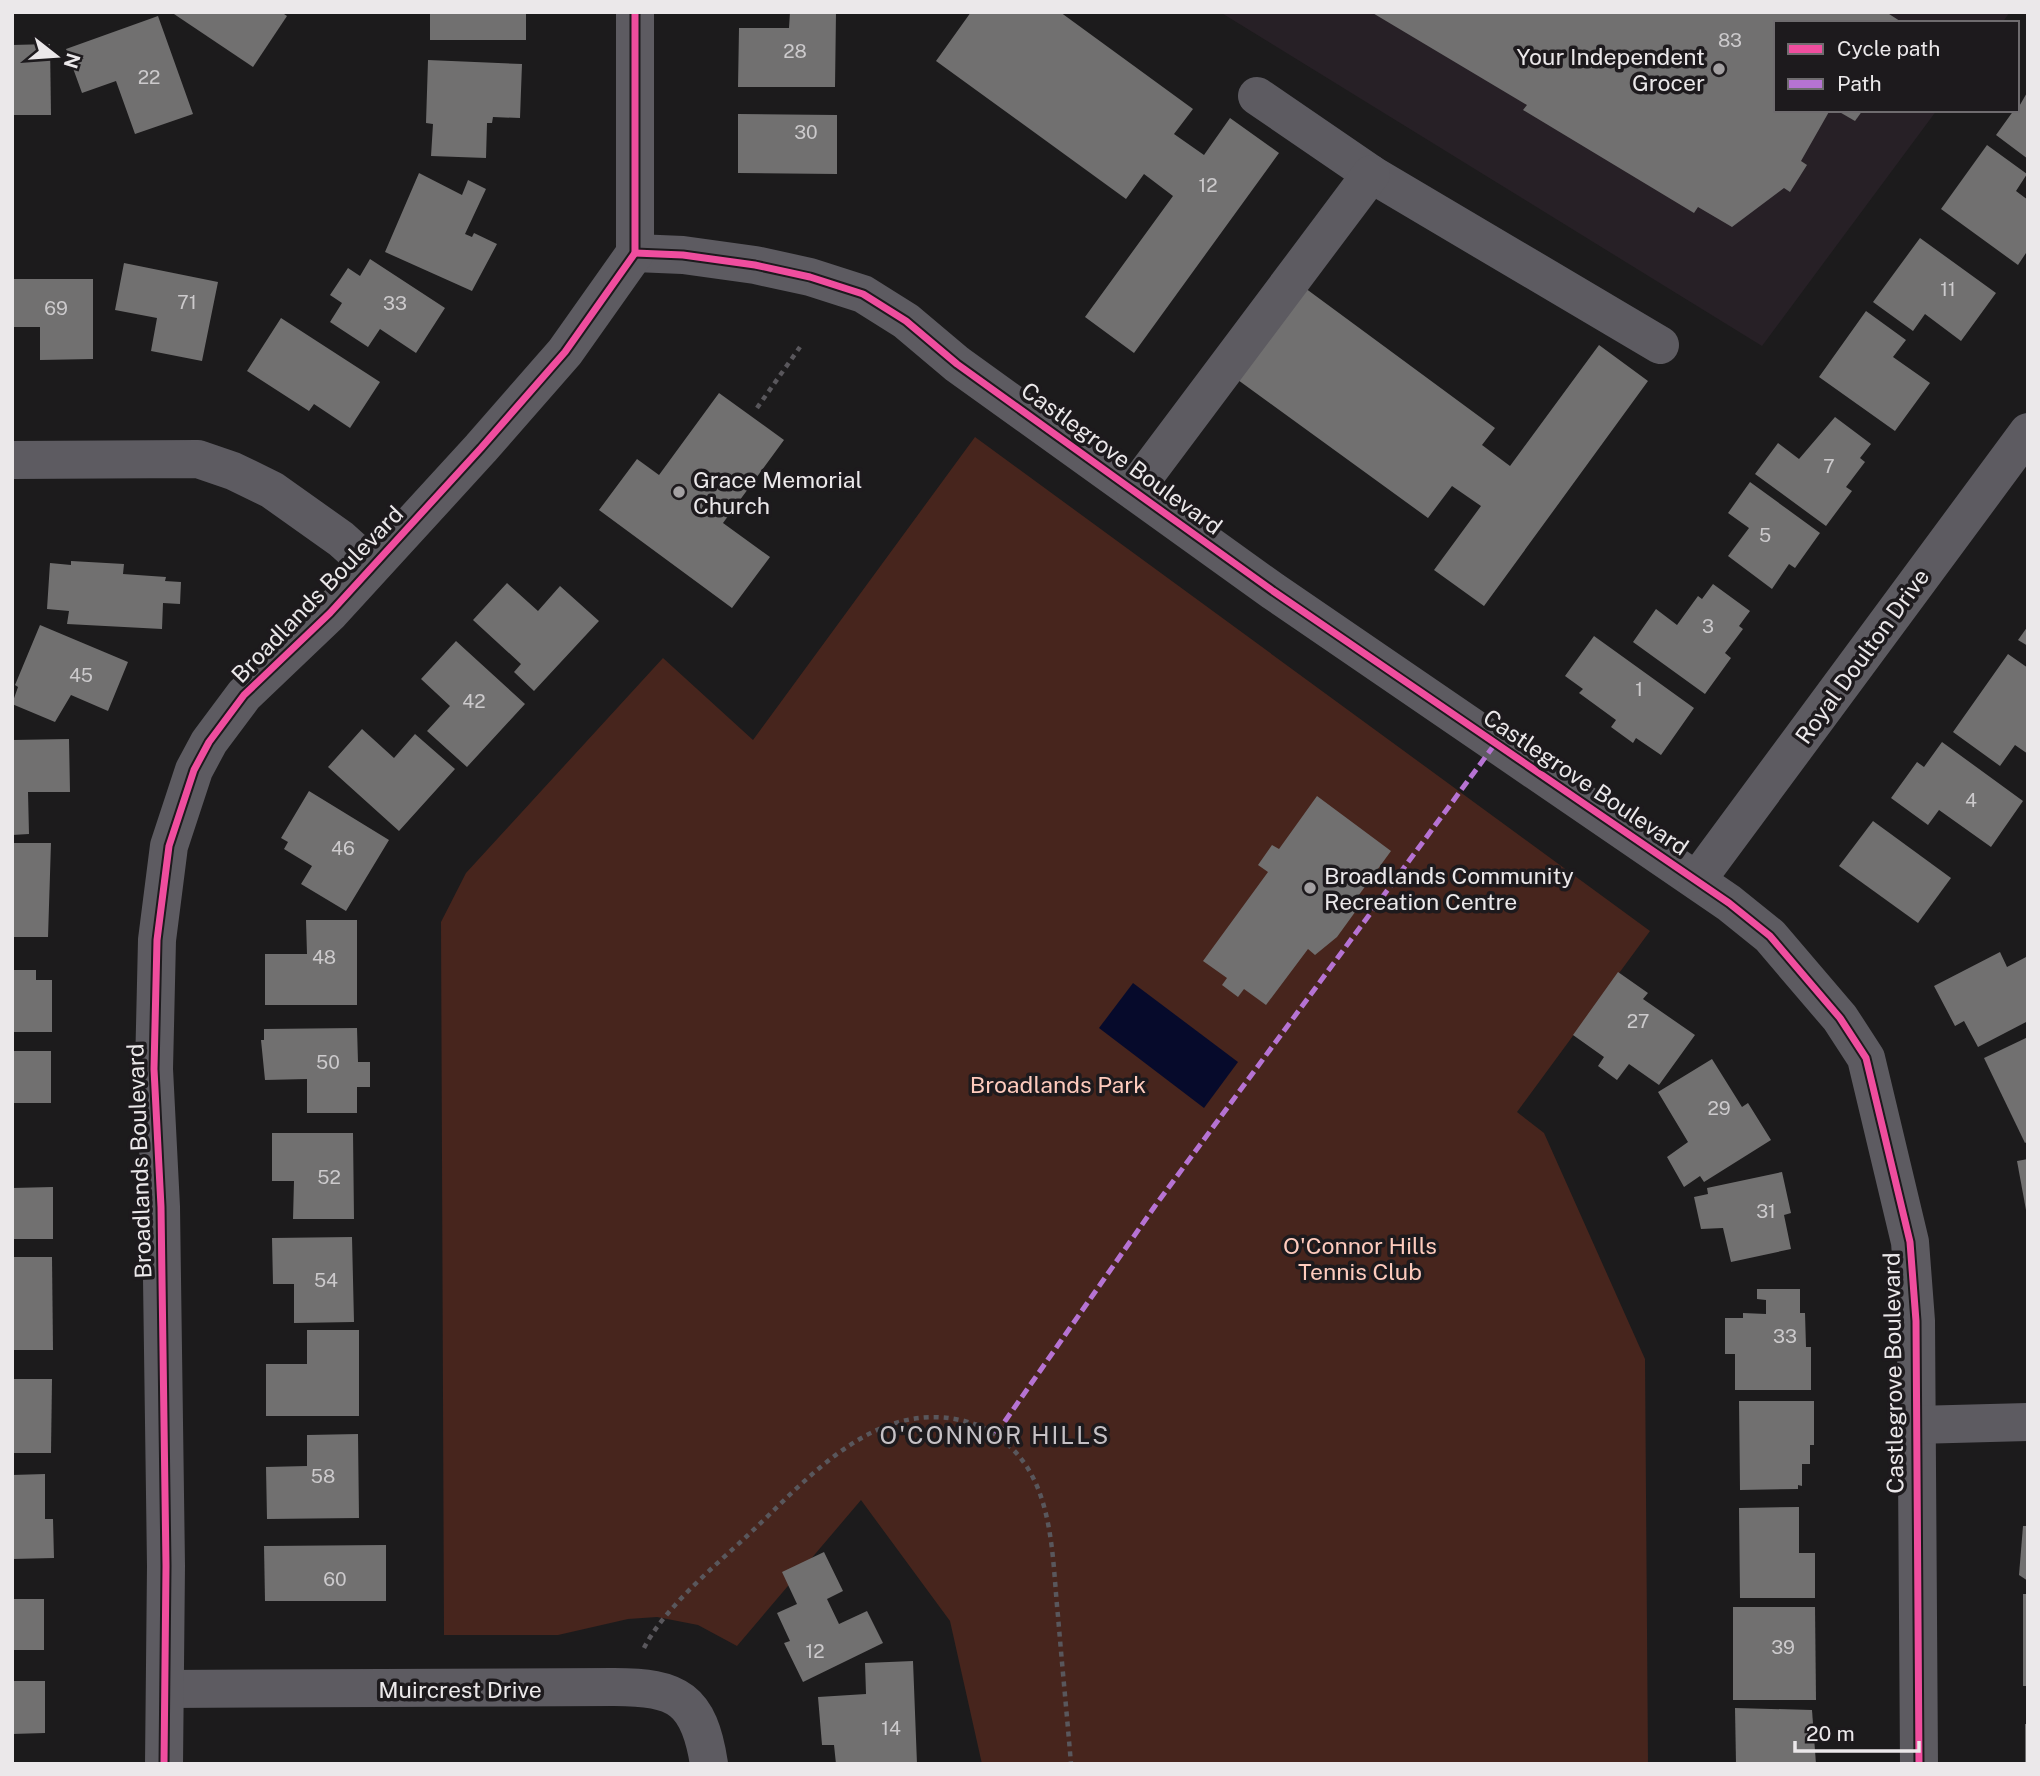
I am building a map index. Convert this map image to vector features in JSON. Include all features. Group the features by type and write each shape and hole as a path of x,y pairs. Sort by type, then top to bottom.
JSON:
{"street":[{"path":"635,12 635,253"},
{"path":"1257,96 1371,174 1660,345"},
{"path":"1135,489 1371,174"},
{"name":"Castlegrove Boulevard","path":"635,253 683,255 755,265 810,277 863,294 906,321 957,364 1135,489 1273,591 1697,880 1770,936 1840,1018 1866,1058 1910,1242 1916,1321 1914,1425 1919,1764"},
{"name":"Broadlands Boulevard","path":"164,1764 166,1566 162,1248 154,1069 157,940 169,846 194,770 209,742 244,695 330,613 565,352 635,253"},
{"name":"Royal Doulton Drive","path":"1697,880 2028,432"},
{"path":"12,460 198,459 233,471 272,491 341,539 371,566"},
{"path":"1914,1425 2028,1422"},
{"name":"Muircrest Drive","path":"165,1689 631,1687 665,1690 686,1704 704,1730 709,1764"}],"path":[{"path":"757,408 800,347"},
{"path":"631,1687 642,1651 659,1626 713,1568 832,1458 881,1425 919,1418 956,1419 987,1429 1008,1444 1027,1468 1041,1497 1055,1589 1071,1764"}],"shaded area":[{"path":"1220,12 2010,12 2003,21 1774,21 1774,112 1936,112 1762,346"}],"green space":[{"name":"Broadlands Park","path":"975,437 1650,931 1517,1112 1544,1133 1645,1359 1648,1764 982,1764 950,1621 861,1500 737,1646 698,1625 657,1617 628,1619 558,1635 444,1635 441,922 466,873 663,658 753,740"}],"water":[{"path":"1133,983 1238,1062 1204,1108 1099,1028"}],"building":[{"path":"171,12 281,12 287,16 253,67"},
{"path":"430,12 526,12 526,40 430,40"},
{"path":"790,12 836,12 835,87 738,87 739,28 789,28"},
{"path":"971,12 1060,12 1193,109 1174,134 1204,155 1230,118 1279,153 1134,353 1085,317 1173,196 1144,174 1126,199 936,61"},
{"path":"1371,12 1886,12 1900,21 1774,21 1774,112 1829,112 1801,161 1807,165 1790,192 1784,188 1732,227 1698,207 1694,213 1523,110 1527,105"},
{"path":"158,16 193,114 135,134 116,81 82,93 66,49"},
{"path":"50,44 51,115 12,115 12,45"},
{"path":"428,60 522,64 520,118 493,117 492,123 487,123 486,158 431,156 433,124 426,123"},
{"path":"2028,91 2028,159 1996,135 2013,112 2019,112 2019,107"},
{"path":"1839,112 1862,112 1855,121"},
{"path":"738,114 837,115 837,174 738,173"},
{"path":"1987,145 2027,174 2016,191 2028,200 2028,250 2018,265 1941,209"},
{"path":"419,173 462,195 468,180 486,189 465,234 472,237 474,233 497,244 472,291 385,252"},
{"path":"1920,238 1996,293 1961,341 1925,314 1913,331 1873,302"},
{"path":"370,259 445,308 416,353 380,329 368,347 330,322 342,303 330,295 348,268 360,276"},
{"path":"124,263 218,282 202,361 151,351 157,318 115,310"},
{"path":"12,279 93,279 93,359 40,360 40,327 12,327"},
{"path":"1305,288 1495,428 1482,445 1510,466 1599,345 1648,381 1484,606 1434,570 1481,506 1452,486 1428,518 1238,380"},
{"path":"1866,311 1906,340 1893,357 1930,383 1895,431 1819,377"},
{"path":"281,318 380,382 350,428 314,404 309,411 247,371"},
{"name":"Grace Memorial Church","path":"719,393 784,440 723,523 770,557 732,608 599,510 637,459 659,475"},
{"path":"1835,417 1871,444 1860,458 1865,462 1846,487 1852,491 1826,526 1755,474 1778,443 1799,459"},
{"path":"1750,482 1820,533 1795,568 1789,564 1772,589 1728,556 1749,528 1728,513"},
{"path":"71,561 124,564 123,574 166,577 165,581 181,582 180,604 163,603 162,629 67,624 69,611 47,609 50,563 71,565"},
{"path":"507,583 538,611 560,586 599,621 534,691 514,672 521,664 473,620"},
{"path":"1713,584 1750,611 1739,626 1743,629 1725,653 1731,658 1705,694 1633,642 1656,609 1677,625 1698,596 1702,599"},
{"path":"40,625 128,662 108,711 71,695 55,722 12,704 18,687 15,685"},
{"path":"2028,626 2028,646 2018,640"},
{"path":"1594,636 1694,708 1661,755 1636,738 1633,743 1611,727 1616,720 1579,693 1583,689 1565,676"},
{"path":"456,641 525,704 467,767 427,731 450,706 421,679"},
{"path":"2008,654 2028,668 2028,754 2015,745 2000,766 1953,732"},
{"path":"362,729 394,758 415,734 455,769 399,831 328,767"},
{"path":"69,739 70,792 28,792 29,834 12,835 12,740"},
{"path":"1942,742 2023,801 1991,847 1939,810 1928,825 1891,798 1917,762 1924,767"},
{"path":"309,791 389,840 346,911 301,884 312,866 284,849 288,842 281,838"},
{"name":"Broadlands Community Recreation Centre","path":"1317,796 1391,851 1353,903 1358,908 1337,937 1315,955 1308,949 1266,1005 1244,989 1238,997 1222,985 1227,978 1203,961 1268,872 1258,865 1272,845 1279,849"},
{"path":"1873,821 1951,878 1918,923 1839,866"},
{"path":"12,843 51,843 48,937 12,937"},
{"path":"306,920 357,920 357,1005 265,1005 265,954 307,954"},
{"path":"2000,952 2007,967 2028,956 2028,1021 1978,1047 1964,1021 1955,1026 1934,986"},
{"path":"12,970 36,970 36,980 52,980 52,1032 12,1032"},
{"path":"1618,972 1648,993 1643,999 1695,1035 1659,1085 1629,1064 1617,1080 1598,1066 1604,1057 1573,1035"},
{"path":"357,1028 358,1062 370,1062 370,1087 357,1087 357,1113 307,1113 307,1079 265,1080 261,1040 264,1040 264,1029"},
{"path":"2028,1037 2028,1141 2025,1143 1984,1058"},
{"path":"12,1051 51,1051 51,1103 12,1103"},
{"path":"1712,1059 1742,1107 1748,1103 1771,1140 1704,1182 1700,1176 1684,1187 1667,1157 1688,1142 1658,1092"},
{"path":"272,1133 353,1133 354,1219 293,1219 294,1181 272,1181"},
{"path":"2028,1159 2028,1210 2026,1210 2017,1161"},
{"path":"1782,1172 1791,1213 1784,1215 1791,1249 1731,1262 1723,1228 1701,1229 1694,1197 1708,1194 1707,1188"},
{"path":"53,1187 53,1239 12,1239 12,1188"},
{"path":"352,1237 354,1322 294,1323 294,1284 273,1284 272,1238"},
{"path":"12,1257 52,1257 53,1350 12,1350"},
{"path":"1757,1289 1800,1289 1800,1313 1805,1313 1806,1347 1811,1347 1811,1390 1735,1390 1735,1354 1725,1354 1725,1318 1743,1318 1743,1313 1766,1314 1766,1300 1757,1299"},
{"path":"307,1330 359,1330 359,1416 266,1416 266,1364 307,1364"},
{"path":"12,1379 52,1379 51,1453 12,1453"},
{"path":"1739,1401 1814,1401 1814,1445 1810,1445 1810,1464 1802,1464 1802,1486 1798,1485 1798,1489 1740,1490"},
{"path":"358,1434 359,1518 267,1519 266,1467 307,1466 307,1435"},
{"path":"45,1474 45,1519 53,1519 54,1558 12,1559 12,1475"},
{"path":"1799,1507 1799,1553 1815,1553 1815,1598 1740,1598 1739,1508"},
{"path":"2023,1526 2028,1526 2028,1581 2019,1575"},
{"path":"386,1545 386,1601 265,1601 264,1546"},
{"path":"824,1552 843,1591 827,1599 839,1624 867,1611 883,1643 803,1682 784,1643 790,1641 777,1613 797,1604 782,1572"},
{"path":"2023,1594 2028,1594 2028,1686 2023,1686"},
{"path":"12,1599 44,1599 44,1650 12,1650"},
{"path":"1733,1607 1815,1607 1816,1700 1733,1700"},
{"path":"913,1661 917,1764 836,1764 834,1745 822,1745 818,1697 866,1694 865,1663"},
{"path":"12,1681 45,1681 45,1733 12,1734"},
{"path":"1735,1708 1812,1710 1816,1764 1736,1764"},
{"path":"2025,1724 2028,1724 2028,1764 2025,1764"}],"marked path":[{"path":"996,1434 1155,1206 1495,744"}],"cycle path":[{"path":"164,1764 166,1566 161,1207 154,1069 157,940 169,846 194,770 209,742 244,695 330,613 481,448 565,352 635,253 635,12"},
{"path":"635,253 683,255 755,265 810,277 863,294 906,321 957,364 1273,591 1729,903 1770,936 1840,1018 1866,1058 1910,1242 1916,1321 1919,1764"}],"place":[{"name":"Your Independent Grocer","path":"1719,69"},
{"name":"Grace Memorial Church","path":"679,492"},
{"name":"Broadlands Community Recreation Centre","path":"1310,888"}],"district":[{"name":"O'CONNOR HILLS","path":"995,1435"}],"park label":[{"name":"O'Connor Hills Tennis Club","path":"1360,1258"}]}
